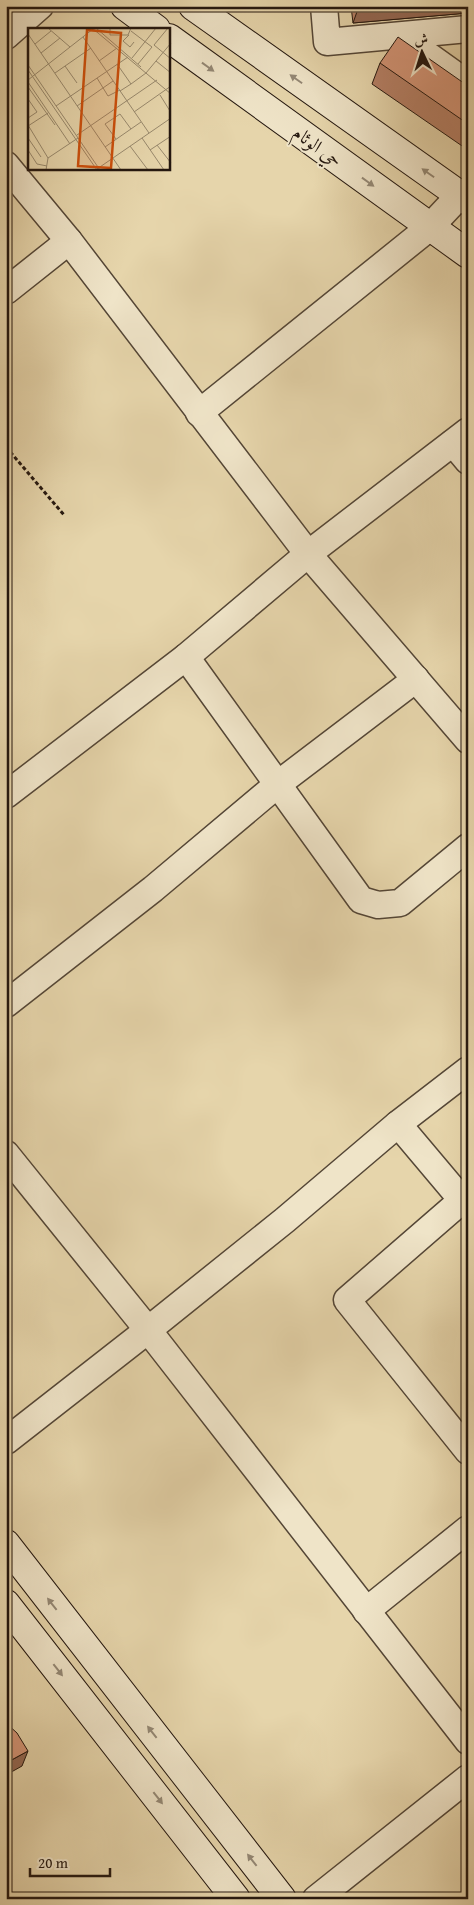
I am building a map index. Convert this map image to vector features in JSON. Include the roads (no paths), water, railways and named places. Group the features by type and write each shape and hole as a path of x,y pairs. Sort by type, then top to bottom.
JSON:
{"street":[{"path":"6,36 40,6"},
{"path":"125,6 155,28"},
{"path":"193,6 464,198 199,413"},
{"path":"324,6 327,42 468,29"},
{"path":"401,36 468,84"},
{"name":"حي الوئام","path":"170,39 468,254"},
{"path":"6,165 69,242 308,554 468,740"},
{"path":"6,291 69,242"},
{"path":"6,794 186,657 308,554 463,445"},
{"path":"186,657 362,900 378,905 400,903 468,847"},
{"path":"6,1004 153,889 278,784 416,679"},
{"path":"6,1441 285,1220 398,1124 468,1070"},
{"path":"398,1124 465,1198 347,1300 468,1451"},
{"path":"6,1154 148,1330 468,1741"},
{"path":"366,1612 468,1529"},
{"path":"6,1544 282,1899"},
{"path":"6,1604 236,1899"},
{"path":"316,1899 468,1778"}]}
